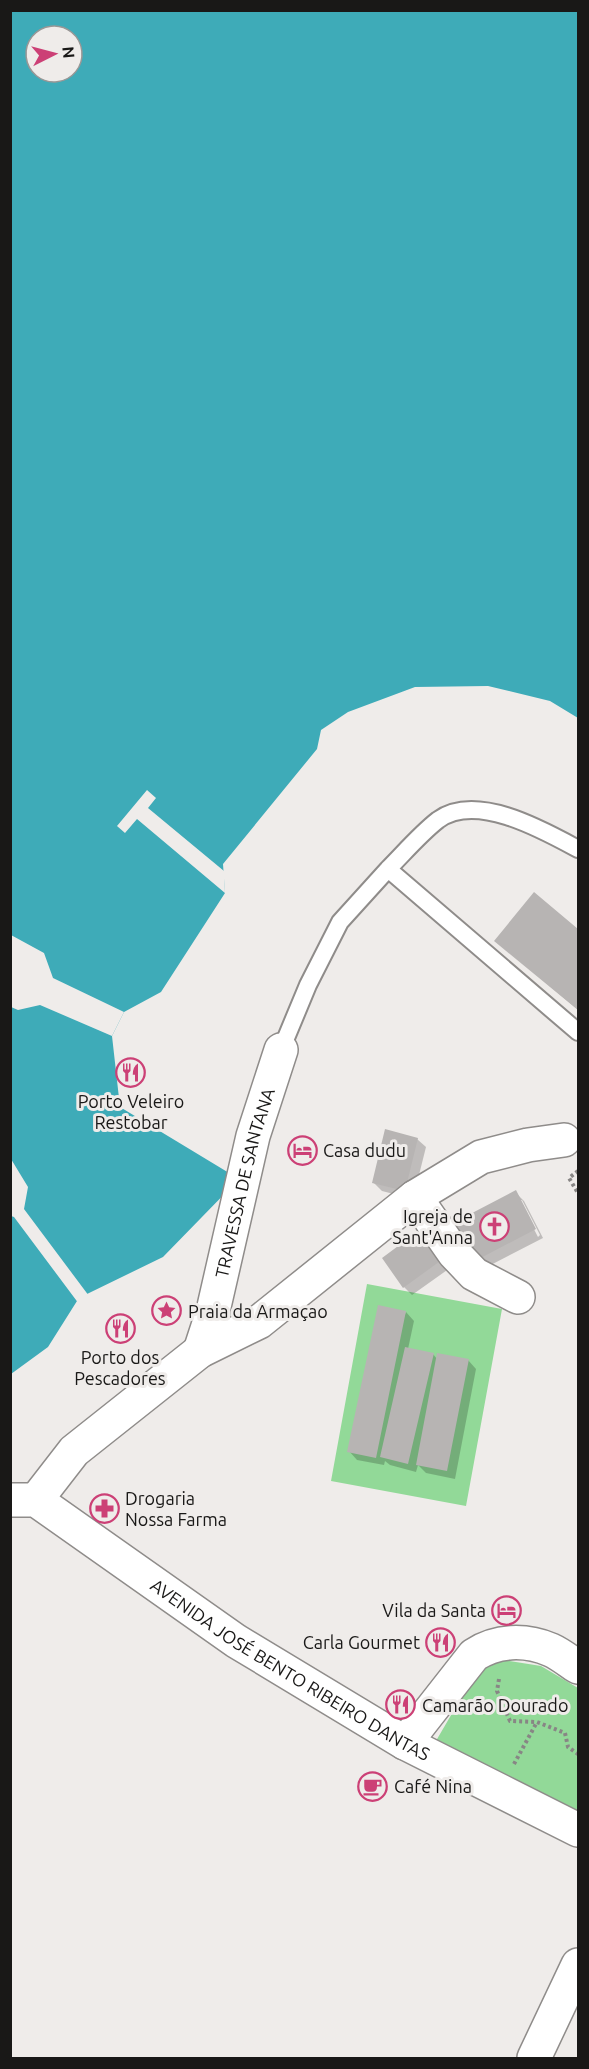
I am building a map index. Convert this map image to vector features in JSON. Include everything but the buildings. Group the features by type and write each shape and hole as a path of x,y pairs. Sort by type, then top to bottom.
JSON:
{"street":[{"name":"TRAVESSA DE SANTANA","path":"200,1351 213,1311 253,1136 281,1050"},
{"path":"23,1500 74,1451 200,1351 259,1322 415,1197 481,1157 528,1144 564,1140"},
{"path":"415,1197 454,1253 474,1274 518,1297"},
{"name":"AVENIDA JOSÉ BENTO RIBEIRO DANTAS","path":"23,1500 236,1641 405,1743 579,1830"},
{"path":"405,1743 474,1655 487,1646 499,1643 527,1643 551,1650 579,1667"},
{"path":"534,2058 579,1965"}],"lane":[{"path":"281,1050 308,985 340,922 388,869 439,819 470,810 484,811 533,825 579,849"},
{"path":"388,869 579,1032"}],"path":[{"path":"579,1172 569,1178 579,1194"},
{"path":"499,1643 504,1660 497,1691 510,1720 537,1722 564,1733 568,1747 579,1754"},
{"path":"501,1792 502,1786 537,1722"}],"green space":[{"path":"367,1284 502,1309 466,1506 331,1481"},
{"path":"504,1660 541,1666 578,1688 578,1826 433,1746 478,1669"}],"water":[{"path":"11,11 578,11 578,718 550,701 488,686 415,687 348,712 321,730 317,749 223,864 225,893 161,992 124,1012 112,1036 120,1107 239,1179 163,1257 77,1301 48,1347 11,1374"}],"pier":[{"path":"147,790 156,798 148,808 224,871 225,893 137,819 125,833 117,826"},
{"path":"11,935 44,953 53,978 124,1012 112,1036 40,1005 18,1010 11,1007"},
{"path":"11,1159 28,1187 24,1209 89,1296 79,1304 11,1216"}],"place":[{"name":"Porto Veleiro Restobar","path":"131,1072"},
{"name":"Casa dudu","path":"302,1150"},
{"name":"Igreja de Sant'Anna","path":"494,1226"},
{"name":"Praia da Armaçao","path":"167,1311"},
{"name":"Porto dos Pescadores","path":"120,1328"},
{"name":"Drogaria Nossa Farma","path":"104,1508"},
{"name":"Vila da Santa","path":"507,1610"},
{"name":"Carla Gourmet","path":"441,1642"},
{"name":"Camarão Dourado","path":"401,1705"},
{"name":"Café Nina","path":"373,1786"}]}
